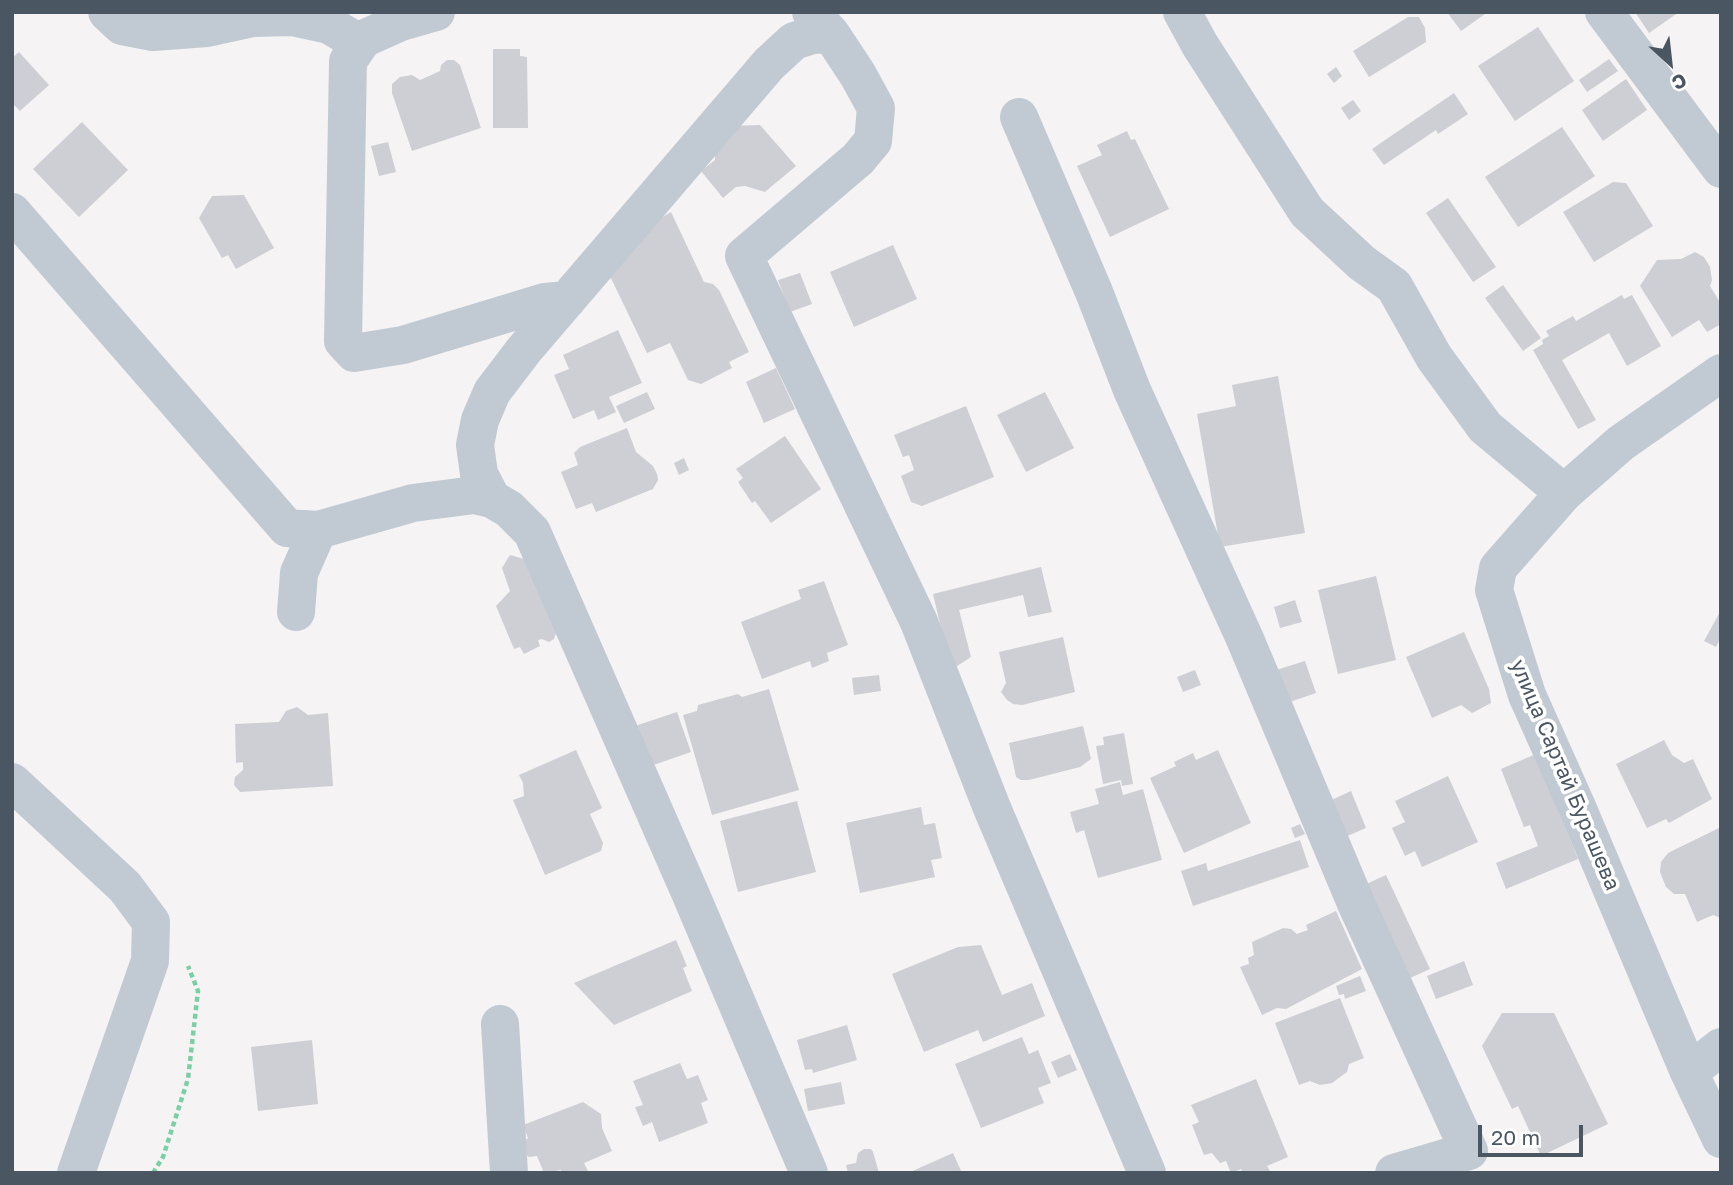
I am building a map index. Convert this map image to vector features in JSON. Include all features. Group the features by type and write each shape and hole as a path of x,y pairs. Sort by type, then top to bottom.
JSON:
{"street":[{"path":"107,12 122,26 153,32 207,28 253,18 292,17 329,25 359,43"},
{"path":"436,12 401,22 363,39 348,61 343,341 354,353 402,345 545,302 567,300"},
{"path":"1182,12 1307,212 1362,262 1394,286 1434,358 1485,427 1564,493"},
{"path":"1604,12 1721,169"},
{"path":"492,499 479,474 475,445 480,420 492,392 524,350 769,64 794,41 813,35 821,23 858,75 876,108 873,141 858,159 744,256 919,622 992,808 1147,1173"},
{"path":"1019,117 1094,292 1132,390 1245,639 1355,901 1469,1151 1394,1173"},
{"path":"12,212 287,528 318,530 413,503 474,495 492,499 509,509 532,532 809,1173"},
{"name":"улица Сартай Бурашева","path":"1721,373 1621,443 1564,493 1498,569 1494,590 1527,695 1689,1072 1721,1139"},
{"path":"296,612 299,573 318,530"},
{"path":"12,782 125,887 151,922 150,961 76,1173"},
{"path":"500,1024 509,1173"},
{"path":"1689,1072 1721,1047"}],"path":[{"path":"153,1173 163,1157 188,1079 198,991 188,966"}],"building":[{"path":"1447,12 1488,12 1461,31"},
{"path":"1635,12 1679,12 1649,33"},
{"path":"1408,17 1419,17 1425,28 1426,42 1369,77 1353,51"},
{"path":"1538,27 1574,81 1515,121 1478,66"},
{"path":"493,49 520,49 520,56 527,57 528,128 493,128"},
{"path":"19,52 49,85 20,111 12,103 12,58"},
{"path":"1609,59 1618,71 1587,92 1579,80"},
{"path":"447,60 454,60 460,65 481,128 412,151 392,93 392,84 400,77 412,75 420,80 440,71 441,65"},
{"path":"1336,67 1342,76 1334,83 1327,74"},
{"path":"1626,79 1647,110 1603,141 1582,110"},
{"path":"1454,93 1468,114 1438,134 1436,130 1384,165 1372,149"},
{"path":"1353,100 1361,111 1349,120 1341,108"},
{"path":"82,122 128,170 79,217 33,169"},
{"path":"760,125 796,166 765,192 745,186 736,187 723,198 701,171 715,160 715,151 727,126"},
{"path":"1562,127 1595,176 1518,227 1485,177"},
{"path":"1127,131 1131,140 1135,139 1169,209 1110,237 1077,166 1102,155 1097,145"},
{"path":"388,142 396,172 379,176 371,146"},
{"path":"1613,182 1626,183 1653,226 1594,262 1563,212"},
{"path":"244,195 274,248 236,269 228,255 222,258 199,218 212,196"},
{"path":"1448,198 1496,267 1473,282 1426,213"},
{"path":"671,212 704,282 713,284 719,290 749,352 729,362 732,368 701,384 688,380 670,343 647,353 609,274 654,222"},
{"path":"893,245 917,299 854,327 830,272"},
{"path":"1695,252 1704,257 1710,267 1710,286 1721,304 1721,324 1707,332 1699,320 1672,337 1640,286 1657,260 1681,259"},
{"path":"800,273 812,304 790,312 778,280"},
{"path":"1503,285 1541,338 1523,351 1485,298"},
{"path":"1622,295 1624,299 1632,295 1661,346 1627,366 1609,333 1562,360 1596,420 1578,429 1533,350 1549,336 1546,331 1573,316 1576,321"},
{"path":"618,330 642,383 609,397 616,412 598,420 594,410 573,419 554,375 569,369 563,355"},
{"path":"776,368 795,409 764,423 746,382"},
{"path":"1278,376 1305,533 1220,547 1197,414 1236,406 1232,385"},
{"path":"647,392 655,409 624,423 616,406"},
{"path":"1045,392 1074,448 1026,472 997,415"},
{"path":"966,406 994,477 922,506 911,502 901,476 914,470 909,455 903,457 894,435"},
{"path":"627,428 636,452 653,466 657,474 658,480 653,489 596,512 592,503 576,509 561,472 578,465 574,453 580,447"},
{"path":"785,436 821,489 771,523 755,501 752,503 738,482 743,478 736,469"},
{"path":"684,458 689,470 679,475 674,463"},
{"path":"510,555 528,560 557,630 554,639 549,642 538,640 540,646 524,654 520,647 514,649 496,606 510,591 502,568"},
{"path":"1041,567 1052,612 1028,617 1023,595 959,610 971,657 951,670 933,594"},
{"path":"1376,576 1396,660 1338,674 1318,590"},
{"path":"824,581 848,645 827,653 829,661 812,668 810,661 762,679 741,622 801,599 798,590"},
{"path":"1295,600 1302,622 1280,628 1274,607"},
{"path":"1721,610 1721,637 1716,647 1704,641"},
{"path":"1464,632 1489,689 1491,703 1472,713 1461,705 1432,718 1406,657"},
{"path":"1063,637 1075,692 1022,705 1007,700 1001,692 1006,683 999,652"},
{"path":"1305,661 1316,693 1284,704 1273,671"},
{"path":"1195,670 1201,685 1183,692 1177,677"},
{"path":"879,675 881,691 854,695 852,678"},
{"path":"769,689 799,790 712,815 683,715 697,711 698,705"},
{"path":"297,707 308,715 328,713 333,786 240,792 234,785 235,777 243,770 243,762 236,763 235,724 279,722 286,711"},
{"path":"677,712 691,752 642,769 629,728"},
{"path":"1083,726 1091,759 1080,767 1029,780 1016,777 1009,743"},
{"path":"1124,733 1133,784 1122,786 1121,780 1103,784 1096,746 1104,745 1103,737"},
{"path":"1664,740 1672,755 1684,763 1693,759 1712,799 1669,823 1666,819 1647,828 1616,764"},
{"path":"576,750 602,808 590,814 603,843 601,851 545,875 513,800 524,796 519,775"},
{"path":"1218,750 1251,823 1184,853 1150,778 1176,766 1174,762 1193,753 1196,760"},
{"path":"1536,754 1578,859 1506,889 1496,863 1538,846 1530,825 1524,827 1501,769"},
{"path":"1448,776 1478,842 1422,867 1415,851 1405,856 1392,828 1405,822 1395,801"},
{"path":"1120,782 1123,795 1143,789 1162,860 1098,878 1084,830 1076,833 1070,812 1099,804 1095,789"},
{"path":"1351,791 1366,828 1340,839 1325,803"},
{"path":"797,801 816,872 738,892 720,821"},
{"path":"921,807 924,825 935,823 942,858 931,860 935,877 860,893 846,823"},
{"path":"1300,824 1305,834 1295,838 1291,828"},
{"path":"1721,827 1721,918 1713,915 1697,922 1685,894 1674,894 1666,887 1660,872 1661,862 1668,853"},
{"path":"1300,840 1309,867 1193,906 1181,871 1206,863 1208,871"},
{"path":"1386,875 1430,969 1408,979 1364,885"},
{"path":"1336,911 1362,969 1286,1009 1277,1008 1262,1015 1240,967 1249,964 1248,958 1254,955 1252,942 1283,928 1291,929 1297,934 1308,930 1306,925"},
{"path":"676,940 687,966 683,968 692,991 614,1025 574,983"},
{"path":"981,945 1002,995 1032,983 1045,1016 983,1042 978,1030 924,1052 892,974 958,947"},
{"path":"1464,961 1473,985 1436,999 1427,976"},
{"path":"1360,976 1366,991 1345,999 1344,994 1339,995 1336,986"},
{"path":"1340,998 1364,1058 1349,1064 1347,1072 1332,1083 1320,1085 1310,1081 1299,1085 1275,1023"},
{"path":"1502,1013 1554,1013 1608,1124 1541,1156 1518,1106 1512,1109 1482,1046"},
{"path":"847,1025 857,1060 813,1073 812,1069 805,1070 797,1040"},
{"path":"1022,1037 1029,1054 1038,1050 1051,1083 1038,1088 1044,1103 981,1128 955,1064"},
{"path":"312,1040 318,1104 258,1111 251,1047"},
{"path":"1070,1054 1077,1070 1058,1078 1051,1062"},
{"path":"680,1063 687,1079 698,1075 708,1100 701,1103 708,1123 659,1142 652,1122 643,1126 635,1107 643,1105 633,1081"},
{"path":"1256,1079 1288,1157 1267,1166 1270,1171 1267,1173 1243,1173 1241,1169 1231,1173 1226,1161 1220,1163 1212,1153 1204,1155 1192,1125 1199,1122 1191,1105"},
{"path":"841,1082 845,1104 808,1111 804,1089"},
{"path":"583,1102 601,1114 602,1128 612,1151 584,1163 588,1171 583,1173 562,1173 561,1170 544,1173 537,1156 529,1157 524,1153 523,1142 528,1138 523,1125"},
{"path":"871,1149 873,1152 879,1173 848,1173 846,1165 856,1163 858,1153"},
{"path":"953,1153 962,1173 908,1173"}]}
